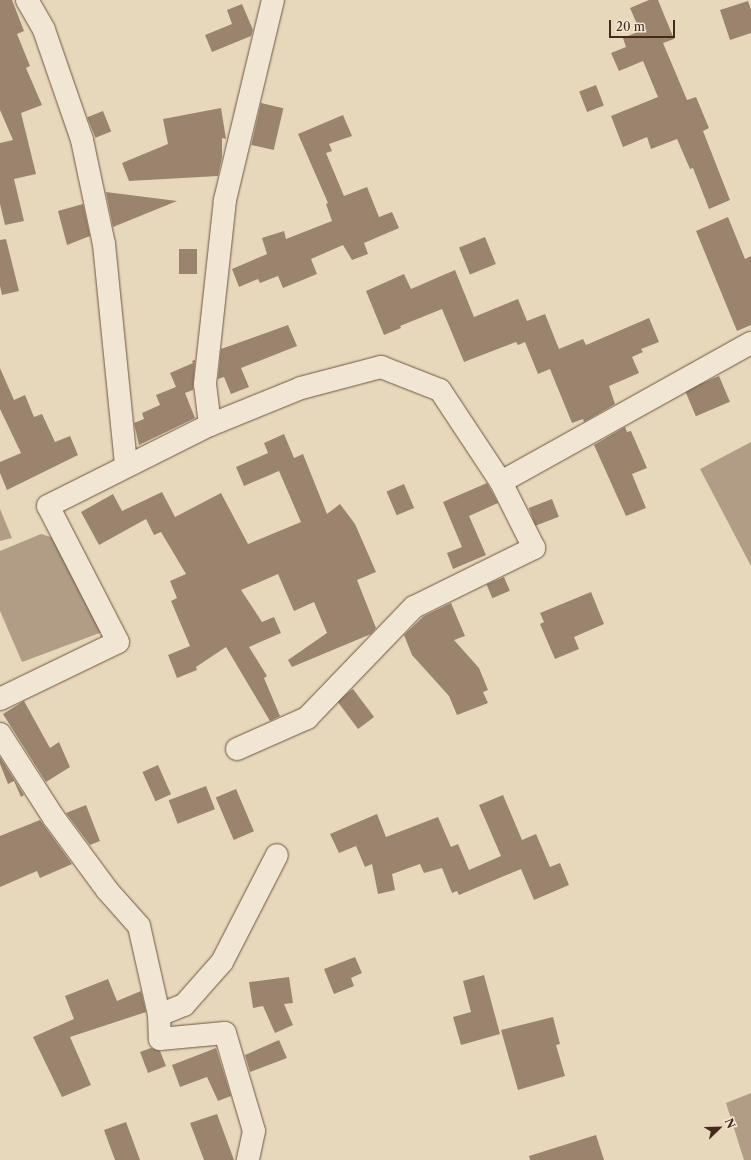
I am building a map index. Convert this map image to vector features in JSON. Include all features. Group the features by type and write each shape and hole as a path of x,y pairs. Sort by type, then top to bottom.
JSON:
{"street":[{"path":"27,0 44,30 82,140 104,244 126,465"},
{"path":"210,425 206,384 225,200 273,0"},
{"path":"501,482 751,343"},
{"path":"0,700 118,642 48,506 126,465 210,425 301,388 381,367 440,390 501,482 534,548 414,607 307,718 237,749"},
{"path":"0,734 54,818 107,890 139,926 159,1015 160,1039 225,1033 254,1131 248,1160"},
{"path":"159,1015 184,1005 222,962 277,854"}],"shaded area":[{"path":"751,442 751,566 700,469"},
{"path":"0,509 12,538 0,541"},
{"path":"41,534 54,538 105,631 22,662 0,611 0,551"},
{"path":"751,1093 751,1160 744,1160 726,1103"}],"building":[{"path":"0,0 12,0 24,31 17,34 30,66 26,68 42,105 21,113 36,174 14,179 24,221 5,225 0,204 0,143 13,140 0,110"},
{"path":"649,0 658,0 674,39 663,43 687,100 696,97 709,128 703,131 730,200 709,209 693,168 690,169 677,139 651,149 647,137 623,147 611,116 658,97 643,61 619,71 611,53 626,47 623,38 640,31 630,8"},
{"path":"748,1 751,10 751,33 730,40 720,10"},
{"path":"242,4 253,30 251,36 212,52 205,35 232,24 227,10"},
{"path":"596,85 604,106 587,112 579,91"},
{"path":"261,103 283,108 274,150 251,145"},
{"path":"221,108 226,139 222,138 222,157 218,176 129,181 122,163 168,144 163,119"},
{"path":"103,111 111,131 95,138 87,117"},
{"path":"343,115 352,136 329,144 332,151 326,153 344,196 367,187 379,217 392,212 399,228 364,243 368,254 352,260 343,245 311,259 317,274 283,288 278,276 260,283 258,279 239,287 232,269 267,254 262,238 284,231 286,239 332,221 326,204 328,203 298,134"},
{"path":"106,192 177,201 113,227"},
{"path":"83,204 90,236 67,245 58,211"},
{"path":"728,217 745,259 751,256 751,325 737,331 696,231"},
{"path":"485,237 496,264 470,274 459,247"},
{"path":"6,239 19,291 2,295 0,286 0,240"},
{"path":"179,249 197,249 197,274 179,274"},
{"path":"455,270 474,317 518,299 527,321 545,314 559,349 583,339 586,345 649,318 659,342 641,349 643,352 632,357 639,373 609,386 615,404 584,422 583,419 572,423 550,369 538,374 525,342 518,345 516,342 464,362 442,309 400,326 401,328 384,335 366,291 404,274 411,289"},
{"path":"288,325 297,346 241,368 249,387 231,394 224,377 218,379 221,349"},
{"path":"195,360 193,390 185,393 195,418 139,445 134,423 144,419 142,413 160,405 156,395 176,387 170,373 193,363 192,361"},
{"path":"0,368 14,400 25,395 34,417 42,414 55,442 70,436 78,455 7,490 0,473 0,462 21,453 0,409"},
{"path":"719,376 730,402 696,416 685,390"},
{"path":"625,427 627,432 631,431 647,468 632,474 646,508 626,516 594,445"},
{"path":"284,434 294,458 303,454 327,514 340,504 355,524 376,572 357,580 376,628 371,634 292,667 288,660 327,633 314,602 294,611 278,574 241,590 262,622 274,617 281,633 249,647 267,676 264,678 280,716 270,721 226,647 196,667 197,670 177,678 168,655 190,646 171,601 177,598 170,581 186,574 161,532 154,535 146,519 99,545 81,512 113,494 122,511 162,492 175,517 221,493 248,544 301,522 279,471 244,486 236,467 268,453 264,443"},
{"path":"487,483 498,503 469,516 486,555 453,569 447,553 462,547 443,502"},
{"path":"404,484 414,508 397,515 387,491"},
{"path":"552,499 559,517 535,526 529,508"},
{"path":"504,577 510,591 492,598 487,584"},
{"path":"591,592 604,624 574,637 579,649 555,659 540,624 544,622 540,613"},
{"path":"451,603 465,636 454,640 479,668 488,690 483,692 488,703 457,715 449,696 412,655 404,635 424,616"},
{"path":"353,689 374,717 358,729 337,701"},
{"path":"24,701 50,748 59,742 70,767 46,782 3,714"},
{"path":"0,757 24,795 21,797 14,781 8,784 0,764"},
{"path":"158,765 171,794 155,801 142,772"},
{"path":"206,786 215,809 178,824 169,800"},
{"path":"236,789 254,831 234,840 216,798"},
{"path":"503,795 522,840 536,834 550,867 560,863 569,885 534,900 521,869 459,895 457,891 452,893 442,868 424,873 420,864 392,874 395,890 378,894 372,864 365,867 356,846 339,853 330,834 377,814 386,837 438,817 451,847 458,844 469,870 501,856 479,805"},
{"path":"86,805 100,841 90,845 66,813"},
{"path":"40,820 72,864 40,878 37,871 0,887 0,836"},
{"path":"355,957 362,973 351,978 354,986 334,994 324,969"},
{"path":"484,975 500,1034 461,1045 453,1017 471,1012 463,981"},
{"path":"289,977 293,1003 284,1004 293,1025 275,1033 263,1006 253,1008 249,982"},
{"path":"108,979 117,1001 141,991 146,1012 70,1037 91,1085 62,1097 33,1037 74,1019 65,996"},
{"path":"553,1017 560,1044 556,1045 565,1076 518,1090 501,1030"},
{"path":"279,1040 287,1058 250,1072 245,1055"},
{"path":"151,1048 160,1051 166,1066 148,1073 140,1052"},
{"path":"216,1048 231,1096 218,1101 207,1077 180,1087 172,1065"},
{"path":"217,1114 234,1160 204,1160 190,1123"},
{"path":"126,1122 140,1160 115,1160 104,1130"},
{"path":"596,1135 604,1160 530,1160 529,1156"}]}
